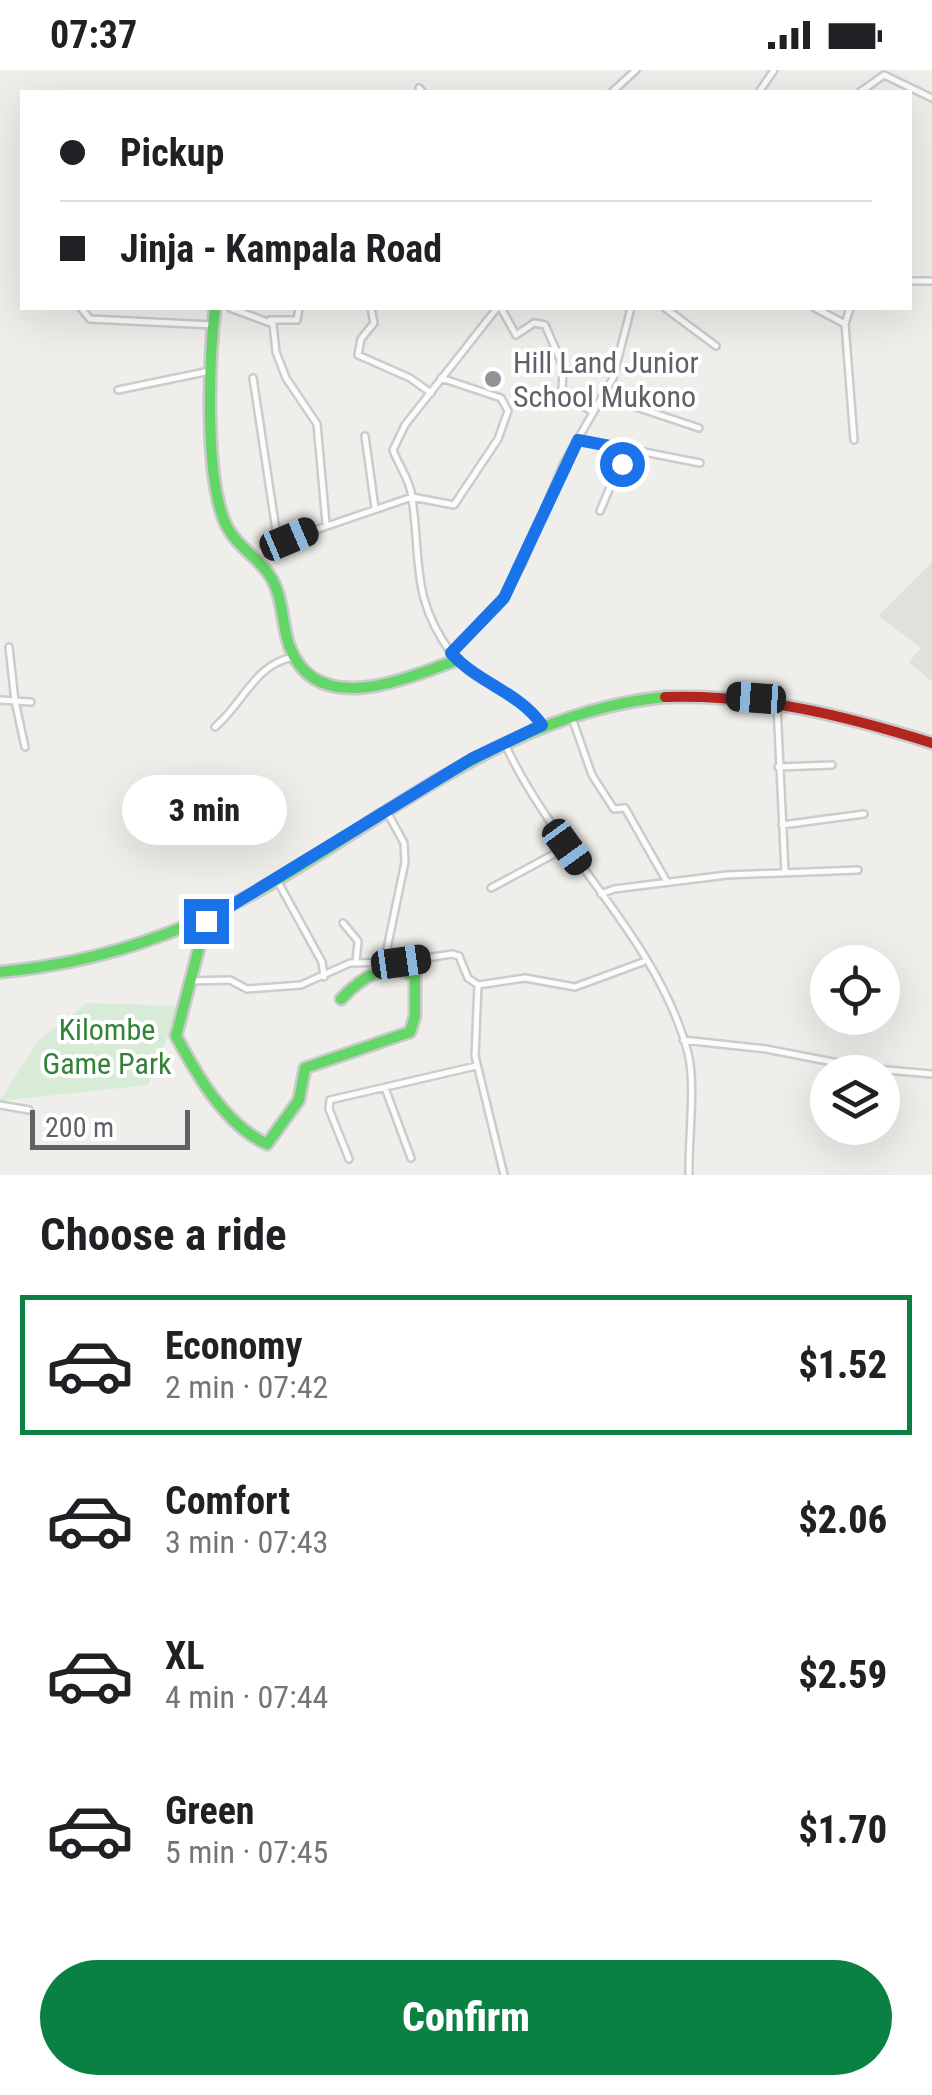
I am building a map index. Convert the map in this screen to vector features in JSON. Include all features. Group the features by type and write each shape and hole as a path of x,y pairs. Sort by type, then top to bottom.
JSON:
{"main road":[{"path":"215,310 210,371 220,511 238,544 274,584 284,638 294,657 320,680 354,688 391,684 454,656"},
{"path":"0,972 126,952 206,921 503,742 571,715 651,699 777,699 838,713 932,743"},
{"path":"206,921 208,931 176,1028 178,1042 225,1109 264,1144 272,1141 299,1100 305,1068 410,1032 415,976 373,971 362,976 342,999"}],"street":[{"path":"614,90 636,70"},
{"path":"863,90 884,75 932,98"},
{"path":"83,310 90,319 213,325"},
{"path":"236,310 267,320 296,320 298,310"},
{"path":"371,310 374,323 357,346 360,357 410,378 431,392"},
{"path":"497,310 393,446 412,497 419,588 454,656 520,699 542,725"},
{"path":"500,310 516,335 534,323 544,325 563,366 562,393 592,412"},
{"path":"454,656 504,598 578,440 603,396 622,352 632,310"},
{"path":"667,310 692,333 716,346"},
{"path":"819,310 845,324"},
{"path":"849,310 845,324 854,440"},
{"path":"267,320 275,330 276,352 286,378 316,424 326,524"},
{"path":"118,390 210,371"},
{"path":"253,378 279,540 412,497 454,505 508,417 501,398 442,378"},
{"path":"603,396 698,428"},
{"path":"365,436 375,508"},
{"path":"578,440 700,463"},
{"path":"600,510 626,449"},
{"path":"9,647 24,747"},
{"path":"215,727 238,708 260,672 278,660 294,657"},
{"path":"777,699 785,872"},
{"path":"0,700 31,702"},
{"path":"571,715 602,795 614,809 624,807 668,882"},
{"path":"503,742 525,785 644,962 682,1040 688,1059 689,1175"},
{"path":"778,767 832,765"},
{"path":"384,963 405,862 404,843 387,812"},
{"path":"782,825 864,814"},
{"path":"492,888 567,847"},
{"path":"601,894 668,882 858,870"},
{"path":"276,879 322,962 324,976"},
{"path":"343,923 358,941 356,962"},
{"path":"189,981 230,980 248,989 302,985 356,962 384,963 452,954 463,960 468,978 478,985 525,978 576,987 644,962"},
{"path":"478,985 476,1066 504,1175"},
{"path":"682,1040 766,1049 864,1068 932,1074"},
{"path":"349,1159 329,1109 330,1100 476,1066"},
{"path":"385,1088 411,1158"},
{"path":"0,1105 29,1110"}],"shaded area":[{"path":"932,562 932,682 909,662 921,648 878,616"}],"green space":[{"name":"Kilombe Game Park","path":"87,1003 180,1006 148,1085 0,1101 37,1042"}],"traffic: fast":[{"path":"215,310 210,420 220,507 232,534 272,579 289,645 302,668 320,682 364,687 389,683 457,660"},
{"path":"0,972 70,962 170,933 265,887 407,798 504,744 609,706 665,697"},
{"path":"206,921 176,1036 225,1112 252,1136 267,1144 299,1100 305,1068 410,1032 415,1016 415,976 384,971 357,984 341,999"}],"traffic: jam":[{"path":"665,697 733,699 800,708 932,743"}],"place":[{"name":"Hill Land Junior School Mukono","path":"493,379"}],"route":[{"path":"206,921 471,759 542,725 520,699 491,685 451,653 504,598 578,440 626,449 622,464"}]}
